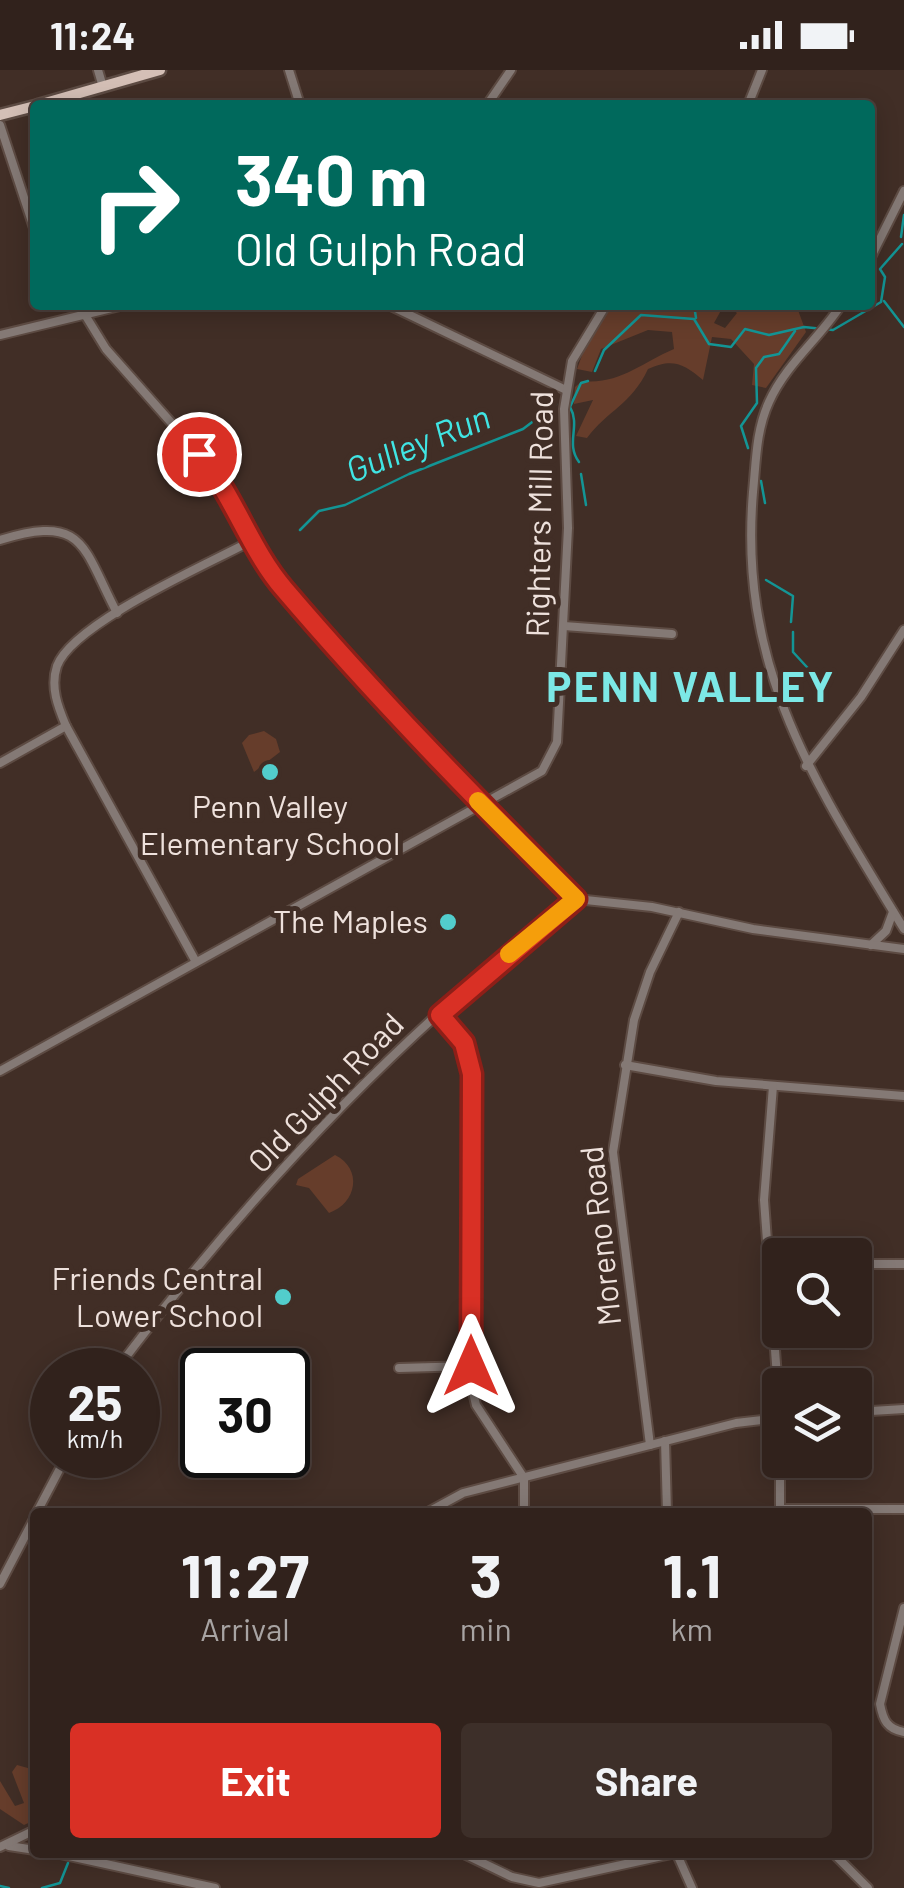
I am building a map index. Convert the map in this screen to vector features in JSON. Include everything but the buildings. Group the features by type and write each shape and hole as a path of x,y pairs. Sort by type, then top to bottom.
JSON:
{"main road":[{"path":"55,100 160,70"},
{"path":"0,116 30,107"}],"street":[{"path":"98,70 103,87"},
{"path":"289,70 298,100"},
{"path":"490,100 511,70"},
{"path":"750,100 762,70"},
{"path":"0,126 30,216"},
{"path":"875,249 904,191"},
{"path":"82,310 106,349 214,472 280,586 481,804 576,899 904,949"},
{"path":"0,334 107,310"},
{"path":"400,310 566,390"},
{"name":"Righters Mill Road","path":"0,1071 534,778 558,742 568,528 568,376 583,340 603,310"},
{"path":"838,310 787,369 768,404 757,440 751,518 762,639 780,703 806,766 904,929"},
{"path":"545,378 568,376"},
{"path":"0,540 33,530 65,532 78,540 118,613"},
{"path":"196,962 66,726 54,687 57,668 76,638 251,541"},
{"path":"564,626 672,634"},
{"path":"806,766 861,697 904,630"},
{"path":"0,763 66,726"},
{"name":"Old Gulph Road","path":"134,1348 280,1173 394,1054 576,899"},
{"path":"871,944 886,931 893,911"},
{"name":"Moreno Road","path":"650,1445 613,1152 625,1065 641,996 679,912"},
{"path":"440,1015 464,1043 472,1074 471,1366 476,1404 524,1478 524,1508"},
{"path":"625,1065 773,1086 904,1096"},
{"path":"767,1238 764,1163 773,1086"},
{"path":"872,1264 904,1264"},
{"path":"398,1368 471,1366"},
{"path":"872,1411 904,1409"},
{"path":"435,1508 463,1493 665,1441 762,1422"},
{"path":"665,1441 668,1508"},
{"path":"39,1508 55,1478"},
{"path":"780,1478 780,1508"},
{"path":"872,1509 904,1508"},
{"path":"0,1584 30,1526"},
{"path":"904,1608 880,1704 883,1720 892,1730 904,1732"},
{"path":"4,1846 30,1833"},
{"path":"4,1846 30,1849"},
{"path":"86,1858 215,1888"},
{"path":"472,1858 512,1878 539,1883 653,1858"},
{"path":"678,1858 692,1888"},
{"path":"838,1858 868,1888"}],"shaded area":[{"path":"608,310 721,310 714,323 725,328 737,313 733,310 798,310 806,332 766,388 752,385 754,364 731,339 712,337 703,380 677,364 648,369 627,399 587,438 576,436 593,400 574,404 575,387 582,381 619,376 674,349 672,332 648,330 601,349 592,372 577,369 588,339"},
{"path":"264,731 276,739 280,752 254,772 242,743 249,735"},
{"path":"335,1155 350,1169 353,1186 346,1202 329,1213 309,1188 296,1185 298,1179"},
{"path":"17,1765 30,1769 30,1822 24,1825 0,1809 0,1781 15,1806 24,1803 12,1772"}],"waterway":[{"name":"Gulley Run","path":"901,237 904,215"},
{"name":"Gulley Run","path":"875,306 881,302 885,277 880,269 902,244"},
{"path":"884,301 904,327"},
{"path":"695,310 696,318"},
{"name":"Gulley Run","path":"595,371 604,350 641,315 694,319 709,344 731,347 745,329 769,335 804,327 833,330 867,310"},
{"path":"748,448 741,426 757,403 756,368 764,357 779,354 795,331"},
{"path":"579,462 573,448 570,407 581,383 588,381"},
{"name":"Gulley Run","path":"300,530 319,511 345,505 409,474 523,429 556,404"},
{"path":"581,474 586,505"},
{"path":"761,481 765,503"},
{"path":"766,580 793,596 791,622"},
{"path":"793,632 793,652 817,678"},
{"path":"42,1888 60,1883 68,1863"},
{"path":"0,1886 9,1888"}],"slow traffic":[{"path":"478,801 576,899 509,954"}],"place":[{"name":"Penn Valley Elementary School","path":"270,772"},
{"name":"The Maples","path":"448,922"},
{"name":"Friends Central Lower School","path":"283,1297"}],"district":[{"name":"PENN VALLEY","path":"691,687"}],"route":[{"path":"199,454 214,472 280,586 481,804 576,899 440,1015 464,1043 472,1074 471,1366"}]}
